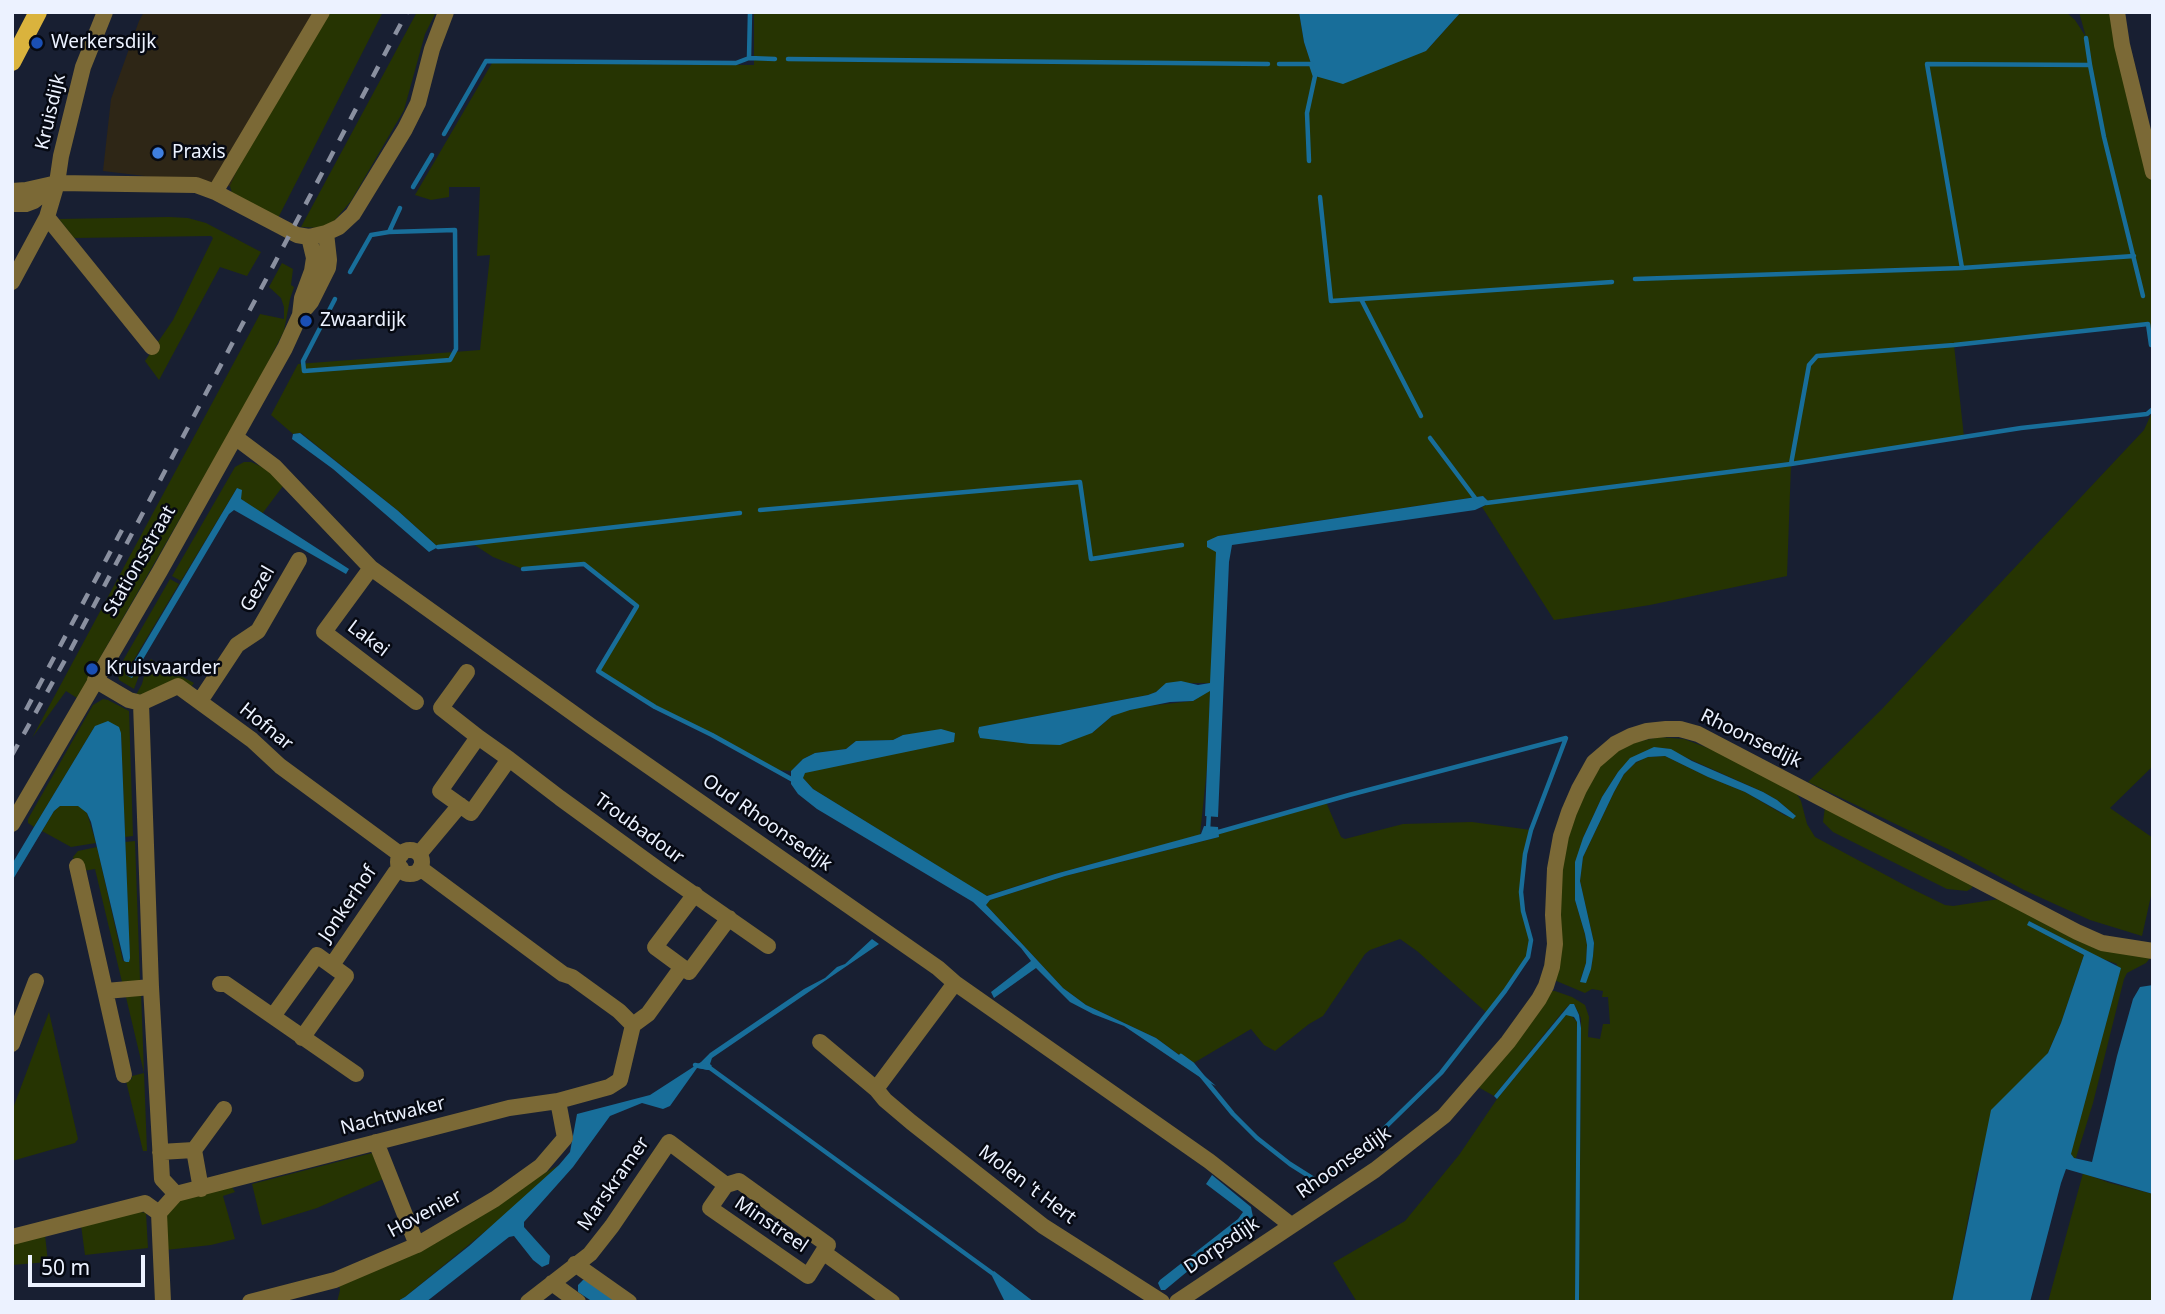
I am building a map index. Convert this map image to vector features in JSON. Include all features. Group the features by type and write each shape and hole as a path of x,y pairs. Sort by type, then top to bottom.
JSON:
{"main road":[{"path":"12,62 38,12"}],"street":[{"name":"Kruisdijk","path":"48,215 83,66 104,12"},
{"path":"215,192 323,12"},
{"path":"12,191 57,183 197,186 215,192 297,234 309,237 326,233 339,227 353,214 404,129 418,103 432,49 446,12"},
{"path":"2117,12 2122,45 2153,172"},
{"path":"12,204 34,201 57,183"},
{"path":"12,282 48,215 152,347"},
{"name":"Stationsstraat","path":"12,824 272,372 300,315 312,302 328,268 326,233"},
{"name":"Stationsstraat","path":"300,315 302,298 314,258 309,237"},
{"name":"Oud Rhoonsedijk","path":"234,438 275,467 371,568 1209,1161 1291,1225"},
{"name":"Gezel","path":"200,701 237,645 258,631 299,560"},
{"name":"Lakei","path":"371,568 324,632 416,702"},
{"name":"Troubadour","path":"467,673 441,708 560,798 768,946"},
{"path":"12,1237 152,1208 176,1194 162,1179 160,1152 141,704 95,680"},
{"name":"Hofnar","path":"141,704 178,686 251,740 401,861"},
{"name":"Rhoonsedijk","path":"1291,1225 1374,1170 1444,1116 1508,1042 1539,999 1552,967 1555,944 1555,869 1569,812 1594,762 1615,744 1639,733 1680,729 1698,734 2077,932 2102,943 2153,951"},
{"path":"478,737 440,791 471,813 509,760"},
{"path":"420,861 460,805"},
{"path":"401,861 410,850 420,861 563,974 572,977 634,1025 648,1014 682,967"},
{"name":"Jonkerhof","path":"332,965 401,861"},
{"path":"77,866 124,1075"},
{"path":"695,894 655,947 689,972 729,918"},
{"name":"Jonkerhof","path":"273,1016 317,955 332,965 346,976 302,1038"},
{"path":"12,1044 36,981"},
{"path":"876,1089 955,983"},
{"path":"220,984 226,984 356,1074"},
{"path":"106,991 151,987"},
{"name":"Nachtwaker","path":"176,1194 509,1108 558,1101 609,1087 620,1080 634,1025"},
{"name":"Molen 't Hert","path":"820,1042 911,1122 1044,1226 1162,1302"},
{"name":"Hovenier","path":"250,1302 335,1280 417,1245 495,1199 541,1166 565,1138 558,1101"},
{"path":"201,1189 194,1150 224,1109"},
{"path":"376,1142 417,1245"},
{"name":"Minstreel","path":"669,1142 726,1185"},
{"name":"Marskramer","path":"528,1302 590,1254 669,1142"},
{"path":"160,1152 194,1150"},
{"name":"Minstreel","path":"739,1181 828,1245 808,1276 710,1208 726,1185 739,1181"},
{"path":"152,1208 163,1302"},
{"name":"Dorpsdijk","path":"1177,1302 1291,1225"},
{"name":"Minstreel","path":"823,1252 888,1301"},
{"path":"575,1264 629,1302"},
{"path":"552,1283 578,1302"}],"shaded area":[{"path":"144,12 346,12 244,188 103,171 111,99"}],"green space":[{"path":"330,12 383,12 277,220 233,197 230,186"},
{"path":"417,12 436,12 425,34 404,110 351,201 334,221 320,228 301,227"},
{"path":"754,12 1299,12 1304,42 1315,75 1426,51 1461,12 2066,12 2086,37 2079,12 2113,12 2153,190 2153,358 2148,325 1954,345 1964,437 1791,464 1787,576 1650,605 1554,620 1482,507 1490,503 1483,496 1218,536 1211,683 1167,683 1148,695 980,727 1092,733 1112,716 1130,708 1193,701 1210,690 1208,758 1200,835 1055,874 986,896 813,789 803,778 804,773 918,734 903,735 893,740 856,741 846,749 815,753 803,759 791,771 778,770 655,707 598,671 637,606 584,564 523,569 493,557 473,544 438,547 397,510 301,433 293,434 271,415 298,364 480,350 490,255 477,256 480,187 449,187 449,197 431,200 415,195 492,63 754,65"},
{"path":"169,217 206,223 261,252 247,276 220,267 159,380 145,361 173,320 213,238 74,238 59,219"},
{"path":"282,263 293,269 291,285 294,287 284,331 256,386 77,698 66,691 32,738 260,314 284,319 281,298 269,287"},
{"path":"2153,410 2153,766 2110,808 2153,838 2153,887 2142,936 2090,920 2024,890 1952,851 1808,782 1881,710 2144,430"},
{"path":"251,462 271,471 286,482 262,514 241,499 237,488 181,581 172,576 235,467"},
{"path":"170,579 179,584 126,673 132,678 140,664 143,665 134,689 119,680 117,671"},
{"path":"151,659 194,683 191,687 136,695"},
{"path":"103,699 129,711 133,836 125,837 121,733 95,726 34,827 28,823 28,819 93,705"},
{"path":"1659,737 1684,739 1716,751 1795,791 1801,801 1807,824 1815,837 1945,905 1999,899 2151,957 2146,963 2127,973 2124,979 2093,1103 2074,1158 2070,1155 2117,964 2029,921 2028,925 2084,955 2048,1053 1977,1173 1952,1302 1579,1302 1581,1018 1574,1004 1565,1009 1494,1096 1478,1087 1550,991 1572,997 1585,1005 1589,1017 1588,1037 1600,1039 1603,1024 1610,1024 1608,997 1602,997 1603,991 1592,989 1585,993 1554,980 1560,862 1568,824 1602,763 1628,744","holes":["1665,748 1763,792 1795,815 1786,816 1745,792 1665,756 1645,758","1634,764 1624,774 1583,857 1580,881 1594,943 1591,969 1580,981 1586,963 1587,945 1575,900 1583,838 1602,797 1618,772"]},
{"path":"1326,802 1341,837 1345,839 1403,824 1472,822 1531,830 1525,854 1521,892 1531,940 1528,957 1488,1014 1400,939 1365,954 1323,1016 1275,1051 1264,1045 1251,1029 1192,1064 1156,1038 1086,1005 1063,988 986,905 990,900 1065,876 1219,837 1219,831"},
{"path":"78,805 87,813 96,843 71,847 42,831 54,811 60,806"},
{"path":"1825,807 1973,883 1972,888 1967,891 1947,889 1833,832 1823,822"},
{"path":"135,841 140,981 122,982 95,869 83,871 73,857 78,851 97,847 123,961 130,958 125,842"},
{"path":"125,993 141,993 147,1151 143,1151 126,1081 132,1079 132,1076 144,1073"},
{"path":"49,1012 78,1139 75,1143 12,1161 12,1111"},
{"path":"1566,1014 1571,1015 1577,1022 1575,1302 1357,1302 1333,1263 1405,1221 1459,1155 1497,1099"},
{"path":"372,1153 383,1179 317,1208 262,1225 252,1184"},
{"path":"559,1165 510,1211 405,1297 396,1302 337,1302 339,1285"},
{"path":"2083,1173 2153,1194 2153,1302 2048,1302"},
{"path":"232,1187 235,1192 223,1196 235,1239 211,1245 166,1250 165,1213 177,1200"},
{"path":"132,1210 146,1213 148,1248 85,1255 81,1225"},
{"path":"45,1235 48,1262 12,1265 12,1244"}],"water":[{"path":"1299,12 1461,12 1426,51 1343,84 1315,76 1304,42"},
{"path":"300,433 397,510 438,547 429,552 333,469 292,439 293,434"},
{"path":"237,488 242,490 241,499 349,569 346,574 234,510 229,514 132,678 126,675"},
{"path":"1483,496 1490,503 1475,510 1232,545 1229,562 1218,817 1205,816 1210,691 1193,701 1170,702 1112,716 1092,733 1060,745 980,738 979,727 1148,695 1166,683 1210,683 1216,552 1207,547 1207,541 1218,536"},
{"path":"108,721 119,727 121,733 129,962 124,961 91,822 87,813 78,806 60,806 54,811 12,881 12,864 34,827 95,726"},
{"path":"941,729 955,733 954,742 805,773 803,778 813,789 987,896 1055,874 1201,834 1204,826 1218,827 1219,837 1065,876 990,900 986,905 1063,988 1086,1005 1156,1038 1216,1086 1124,1026 1070,1002 1036,968 994,998 991,992 1031,961 1021,948 973,902 817,809 798,794 791,784 791,771 803,759 815,753 846,749 856,741 893,740 903,735"},
{"path":"1654,747 1671,749 1763,792 1796,816 1793,819 1745,792 1665,756 1648,757 1636,762 1624,774 1583,857 1580,881 1594,943 1591,969 1586,983 1580,982 1586,963 1587,945 1575,900 1575,862 1602,797 1618,772 1630,758"},
{"path":"2029,921 2121,968 2071,1154 2074,1158 2092,1162 2133,999 2140,987 2153,985 2153,1194 2066,1169 2030,1302 1952,1302 1991,1110 2048,1053 2084,955 2027,925"},
{"path":"872,939 879,944 712,1058 712,1066 708,1070 697,1068 670,1106 663,1109 642,1103 610,1116 573,1167 524,1222 524,1227 550,1256 549,1264 542,1267 514,1236 509,1237 426,1302 396,1302 469,1246 559,1165 570,1152 577,1114 650,1095 804,989 845,964"},
{"path":"1570,1004 1574,1004 1581,1028 1579,1302 1575,1302 1577,1022 1574,1017 1566,1015 1497,1099 1494,1096"},
{"path":"1212,1175 1251,1207 1253,1217 1165,1290 1161,1290 1158,1283 1160,1280 1238,1219 1243,1212 1206,1184"},
{"path":"994,1271 1034,1302 1005,1302 991,1274"},
{"path":"583,1280 616,1302 593,1302 578,1292 578,1285"}],"waterway":[{"path":"750,12 749,58 775,59"},
{"path":"2086,38 2090,65"},
{"path":"444,134 486,61 736,63 749,58"},
{"path":"788,59 1268,64"},
{"path":"1279,64 1311,64 1315,76 1307,113 1309,161"},
{"path":"1962,268 1927,64 2090,65 2104,137 2143,296"},
{"path":"413,187 432,155"},
{"path":"1320,197 1331,301 1612,282"},
{"path":"350,272 371,235 389,232 400,208"},
{"path":"335,299 303,361 304,371 450,360 456,349 455,230 389,232"},
{"path":"1635,279 1962,268 2134,256"},
{"path":"1361,299 1421,416"},
{"path":"1486,503 1791,464 1809,365 1817,356 1954,345 2148,324 2151,345"},
{"path":"1791,464 2021,428 2147,414 2153,409"},
{"path":"1430,438 1478,502"},
{"path":"760,510 1080,482 1091,559 1182,545"},
{"path":"438,547 740,513"},
{"path":"523,569 584,564 637,606 598,671 655,707 793,780"},
{"path":"1181,1056 1192,1064 1233,1114 1257,1138 1320,1183 1358,1154 1441,1073 1528,957 1531,940 1521,892 1525,854 1531,830 1566,738 1215,833"},
{"path":"1208,830 1209,811"},
{"path":"695,1065 710,1068 992,1273"}],"railway":[{"path":"12,755 69,653 407,12"},
{"path":"26,710 123,528"}],"place":[{"name":"Werkersdijk","path":"37,43"},
{"name":"Praxis","path":"158,153"},
{"name":"Zwaardijk","path":"306,321"},
{"name":"Kruisvaarder","path":"92,669"}]}
